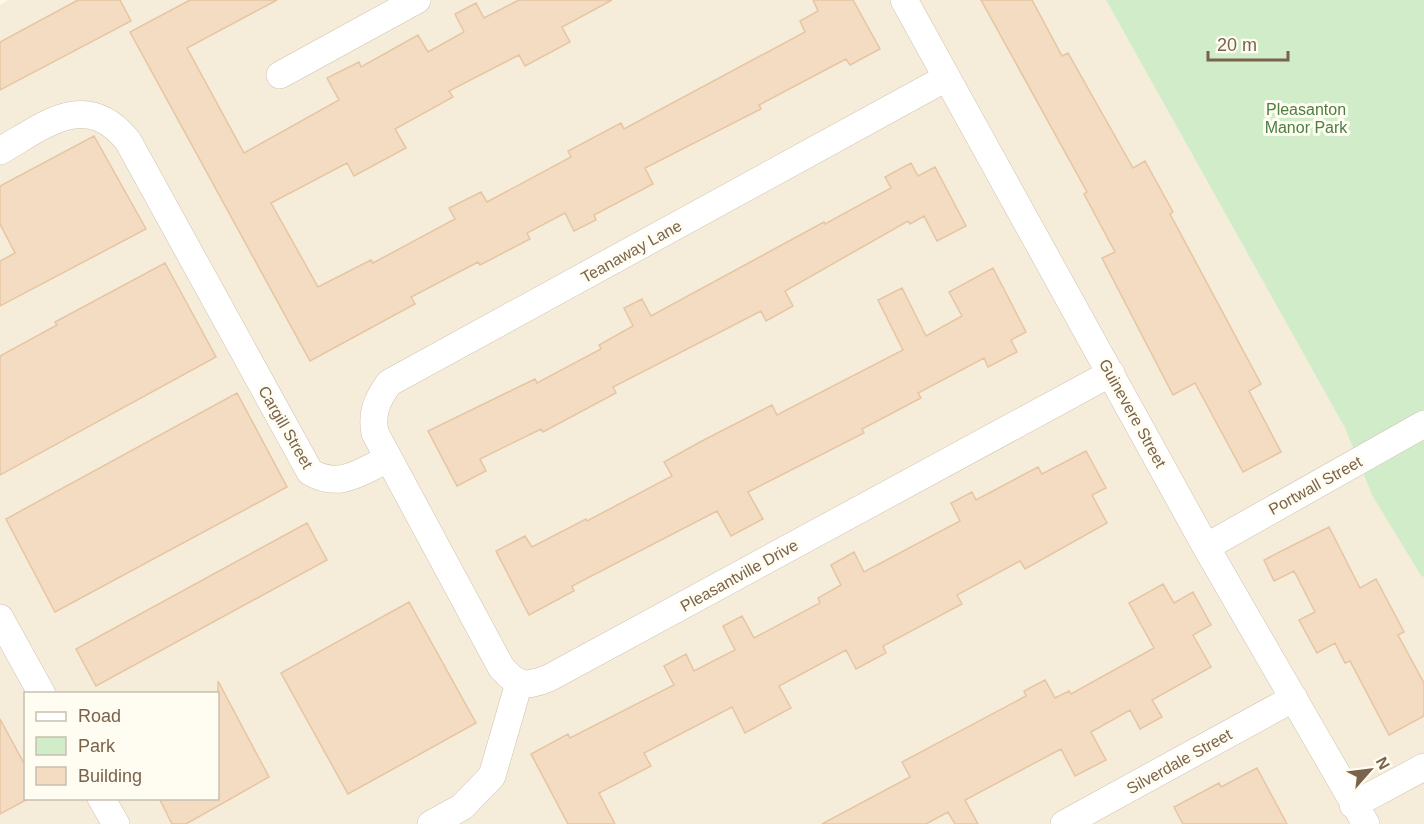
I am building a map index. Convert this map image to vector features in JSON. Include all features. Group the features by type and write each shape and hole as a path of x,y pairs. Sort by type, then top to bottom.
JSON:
{"street":[{"path":"280,75 417,0"},
{"name":"Guinevere Street","path":"904,0 1206,547 1360,814"},
{"name":"Teanaway Lane","path":"388,459 375,433 373,418 378,399 389,383 946,78"},
{"name":"Cargill Street","path":"0,150 62,116 84,114 103,118 117,127 128,141 309,472 324,479 340,481 388,459"},
{"name":"Pleasantville Drive","path":"519,683 531,685 549,678 1111,373"},
{"name":"Portwall Street","path":"1206,547 1424,424"},
{"path":"388,459 501,667 519,683 492,776 462,807 432,824"},
{"path":"0,618 41,692"},
{"name":"Silverdale Street","path":"1064,824 1294,698"},
{"path":"1360,814 1424,767"},
{"path":"102,800 116,824"}],"shaded area":[{"path":"8,0 1106,0 1345,428 1372,495 1424,576 1424,824 0,824 0,5"}],"green space":[{"name":"Pleasanton Manor Park","path":"1106,0 1424,0 1424,576 1422,577 1372,495 1345,428"}],"building":[{"path":"78,0 120,0 131,21 0,90 0,42"},
{"path":"190,0 277,0 187,48 244,153 339,100 327,78 359,62 361,67 418,35 428,52 464,32 455,14 476,3 484,18 519,0 612,0 562,27 570,42 525,66 519,55 449,91 453,97 395,129 406,148 354,176 347,163 271,203 318,287 371,260 373,263 455,219 449,208 481,192 487,202 571,157 568,151 621,123 624,129 805,32 800,21 818,11 813,0 853,0 880,49 850,65 846,59 759,105 761,109 645,168 653,184 594,215 596,220 574,231 565,213 527,233 530,239 480,265 478,262 411,297 415,304 310,361 130,32"},
{"path":"981,0 1032,0 1062,56 1068,53 1133,168 1145,161 1173,212 1170,214 1261,384 1249,391 1281,452 1243,472 1195,383 1173,395 1102,258 1115,252 1084,194 1087,192"},
{"path":"94,136 146,229 0,306 0,261 15,253 0,224 0,186"},
{"path":"911,163 918,176 935,167 966,226 937,241 924,216 910,224 908,221 785,291 793,306 766,321 761,311 613,387 616,393 543,432 541,429 480,459 486,471 457,486 428,431 535,379 537,383 601,349 599,345 633,326 624,308 642,299 651,316 891,188 885,177"},
{"path":"165,263 216,357 0,475 0,356 57,325 55,322"},
{"path":"993,268 1026,332 1011,340 1017,352 988,367 984,358 918,393 921,398 862,429 864,433 748,492 763,519 731,536 717,511 572,586 574,591 529,615 496,551 525,536 532,547 586,519 587,521 672,476 664,462 700,442 772,405 777,415 903,350 878,300 902,288 926,336 962,316 949,292"},
{"path":"237,393 287,487 55,612 6,519"},
{"path":"1086,451 1106,488 1092,495 1107,523 1025,569 1020,561 957,595 962,604 883,646 886,653 856,669 846,650 779,686 791,708 745,733 732,707 644,753 651,766 599,793 615,824 568,824 531,754 568,734 570,738 674,685 664,666 686,654 694,671 735,650 723,626 742,616 754,638 820,603 818,598 841,585 831,565 854,552 864,572 960,521 951,503 972,492 976,500 1038,467 1042,474"},
{"path":"307,523 327,560 96,686 76,649"},
{"path":"1329,527 1360,588 1376,579 1404,632 1398,635 1424,683 1424,716 1389,735 1350,661 1345,663 1335,643 1317,653 1299,620 1315,612 1294,571 1274,581 1264,560"},
{"path":"1163,584 1174,603 1193,592 1211,625 1193,635 1211,667 1152,700 1162,717 1140,729 1130,710 1091,732 1106,760 1075,776 1061,749 965,800 978,824 955,824 948,812 926,824 822,824 910,777 902,762 1026,696 1024,691 1045,680 1055,698 1069,691 1071,694 1154,648 1129,603"},
{"path":"409,602 476,723 348,794 281,673"},
{"path":"218,681 269,777 186,824 172,824 160,800 219,800"},
{"path":"0,719 24,763 24,800 26,800 0,814"},
{"path":"1257,768 1287,824 1183,824 1174,807 1219,783 1221,787"}]}
